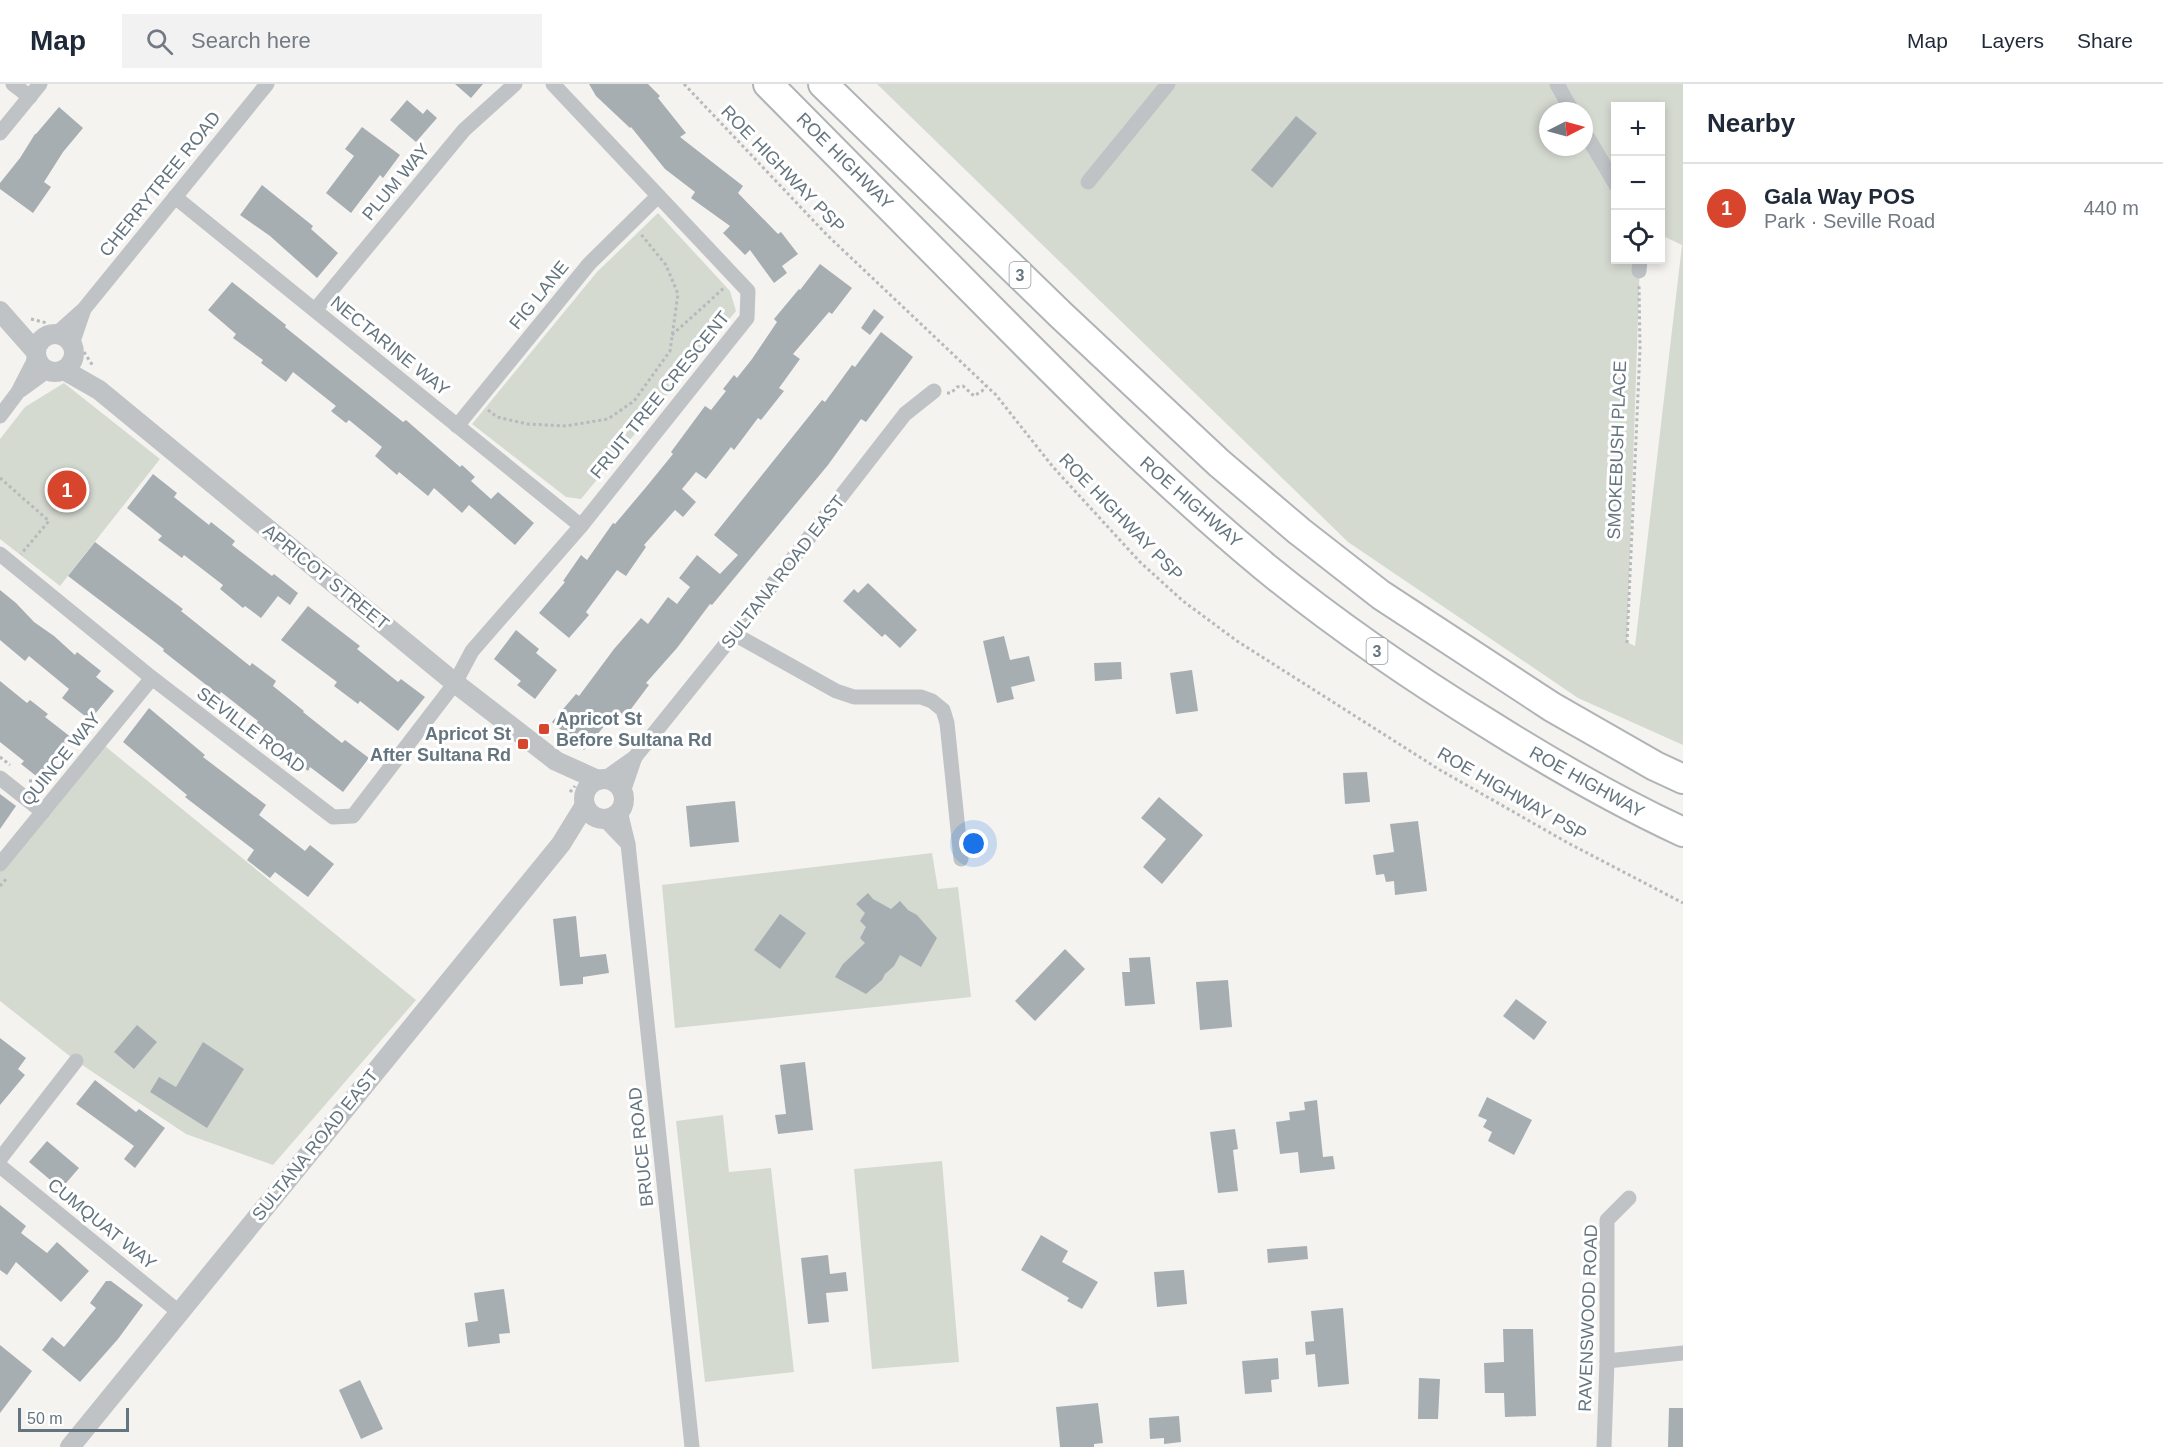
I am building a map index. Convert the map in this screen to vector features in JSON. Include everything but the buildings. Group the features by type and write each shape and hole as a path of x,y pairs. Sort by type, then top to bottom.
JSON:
{"highway":[{"name":"ROE HIGHWAY","path":"768,84 1104,423 1267,568 1431,689 1532,751 1634,809 1683,832"},
{"name":"3","path":"823,84 1219,463 1299,531 1381,595 1552,707 1655,766 1683,779"}],"street":[{"path":"13,84 30,97"},
{"path":"0,133 40,84"},
{"name":"CHERRYTREE ROAD","path":"0,416 18,392 61,355 84,309 267,84"},
{"name":"PLUM WAY","path":"315,310 464,130 514,84"},
{"name":"FRUIT TREE CRESCENT","path":"455,683 472,651 581,526 747,318 748,291 553,84"},
{"path":"1088,182 1168,84"},
{"path":"1557,84 1567,102"},
{"path":"1593,146 1611,177"},
{"name":"FIG LANE","path":"457,426 589,264 658,196"},
{"name":"NECTARINE WAY","path":"175,197 581,526"},
{"name":"APRICOT STREET","path":"1,312 61,355 99,390 455,683 556,761 602,807 617,784 601,780 556,761"},
{"name":"SULTANA ROAD EAST","path":"70,1447 561,844 602,807 635,757 905,414 934,391"},
{"name":"SEVILLE ROAD","path":"6,559 152,678 333,817 353,816 455,683"},
{"path":"734,634 836,692 854,697 921,698 932,701 943,710 961,859"},
{"name":"QUINCE WAY","path":"0,864 152,678"},
{"name":"SULTANA ROAD EAST","path":"601,780 635,757"},
{"path":"0,778 43,812"},
{"path":"601,780 588,790 602,807"},
{"name":"BRUCE ROAD","path":"602,807 628,843 692,1447"},
{"path":"0,1159 76,1061"},
{"name":"CUMQUAT WAY","path":"0,1166 180,1313"},
{"name":"RAVENSWOOD ROAD","path":"1604,1447 1607,1361 1607,1220 1629,1198"},
{"path":"1607,1361 1683,1353"}],"path":[{"name":"ROE HIGHWAY PSP","path":"684,84 827,235 986,386 1009,410 1069,485 1140,562 1183,601 1237,641 1440,770 1568,843 1683,903"},
{"path":"477,401 496,417 527,424 566,426 608,419 634,401 669,351 678,294 666,265 632,222"},
{"name":"SMOKEBUSH PLACE","path":"1628,643 1640,360 1639,265"},
{"path":"672,336 735,277"},
{"path":"934,391 951,393 957,387 963,386 974,396 986,386"},
{"path":"0,478 50,521 6,559"}],"shaded area":[{"path":"877,84 1683,84 1683,745 1578,698 1348,542","holes":["1611,102 1665,102 1665,237 1682,245 1635,646 1627,642 1640,264 1611,264"]},
{"path":"658,213 730,291 736,311 581,499 566,497 472,424 597,272"},
{"path":"64,383 160,459 60,586 0,539 0,439 25,407"},
{"path":"100,742 416,1000 273,1165 186,1134 76,1061 0,1001 0,861"},
{"path":"932,853 938,889 958,887 971,997 675,1028 662,885"},
{"path":"723,1115 729,1172 771,1168 794,1372 705,1382 676,1121"},
{"path":"942,1161 959,1362 872,1369 854,1169"}],"place":[{"name":"Gala Way POS","path":"67,490"},
{"name":"Apricot St Before Sultana Rd","path":"544,729"},
{"name":"Apricot St After Sultana Rd","path":"523,744"}]}
